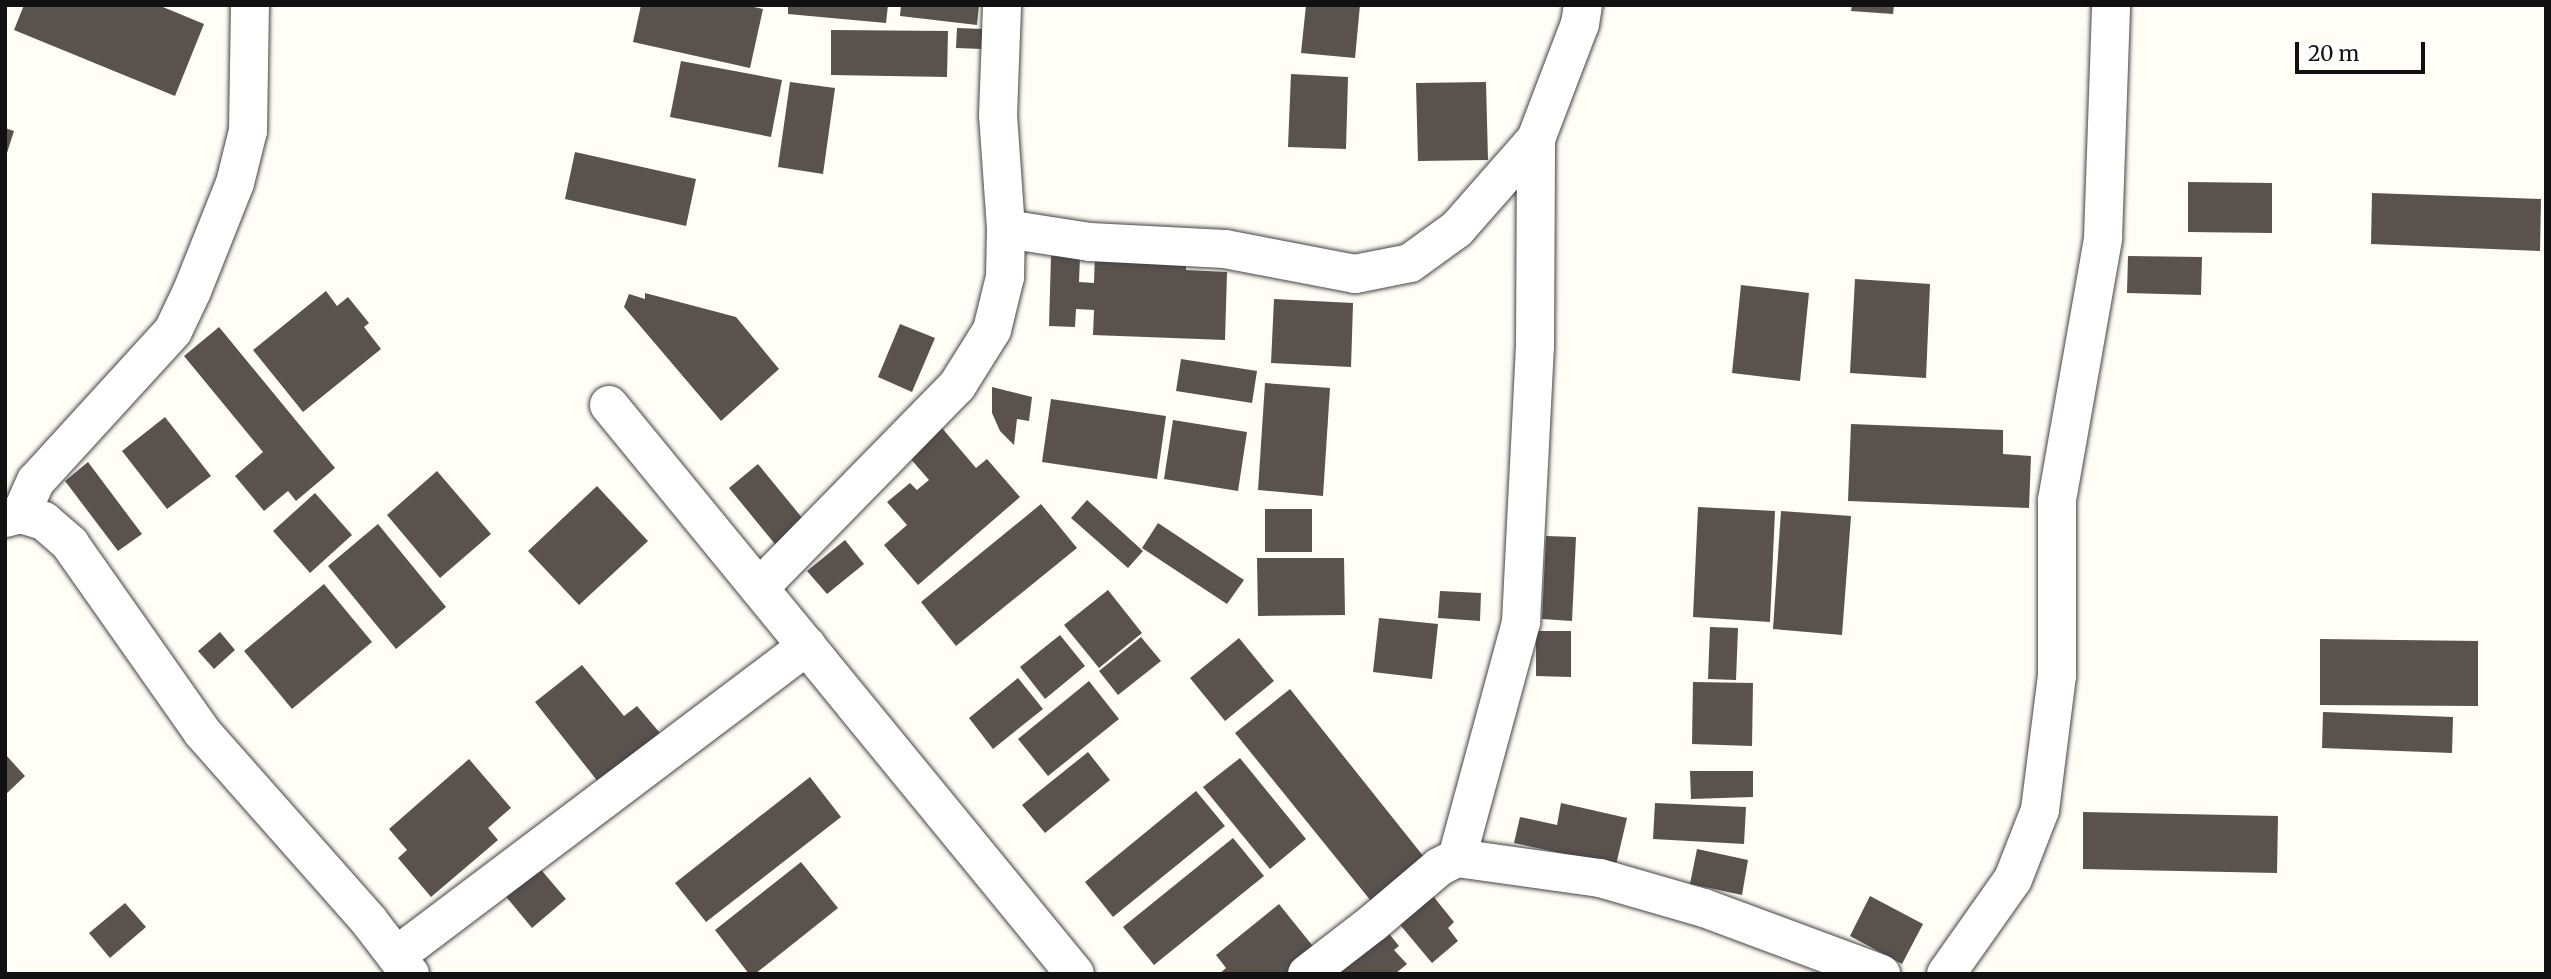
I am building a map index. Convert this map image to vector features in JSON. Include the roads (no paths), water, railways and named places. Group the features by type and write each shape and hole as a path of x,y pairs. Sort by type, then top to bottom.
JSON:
{"street":[{"path":"250,5 248,131 231,194 192,291 173,331 36,481 13,516 44,521 70,544 202,732 369,921 403,965 807,646"},
{"path":"759,588 957,386 992,330 1005,277 1006,229 998,116 1002,5"},
{"path":"1006,229 1090,242 1226,248 1355,274 1410,263 1457,229 1536,139 1580,24 1583,5"},
{"path":"1946,974 2013,879 2040,810 2057,676 2057,500 2103,238 2111,5"},
{"path":"1457,858 1521,622 1535,346 1536,139"},
{"path":"609,405 1074,974"},
{"path":"1307,974 1439,867 1457,858 1600,878 1704,908 1881,974"}]}
